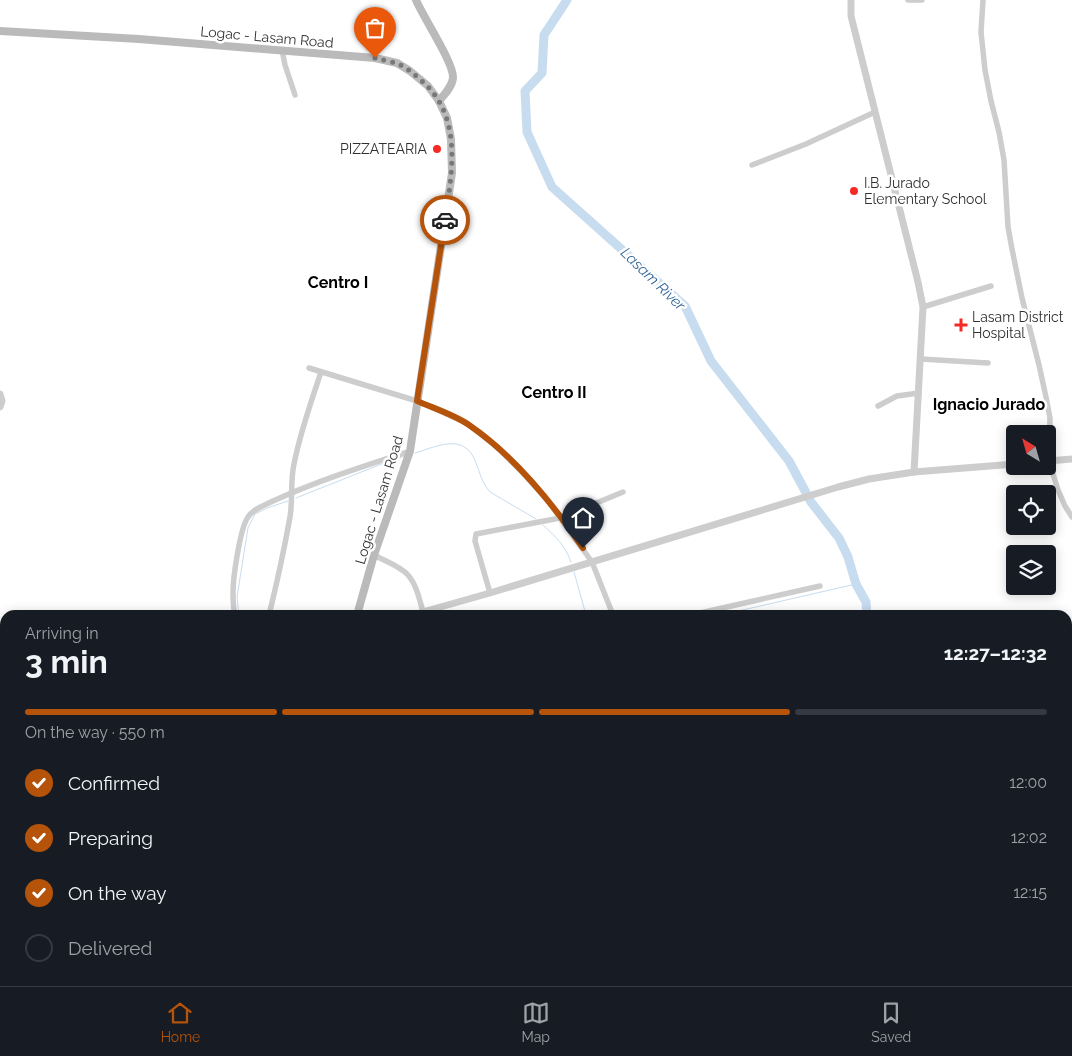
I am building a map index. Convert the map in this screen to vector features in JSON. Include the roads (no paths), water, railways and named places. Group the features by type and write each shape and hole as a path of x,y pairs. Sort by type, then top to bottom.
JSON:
{"main road":[{"path":"416,0 453,73 451,85 439,101"},
{"name":"Logac - Lasam Road","path":"0,31 139,39 375,58 397,64 410,71 428,86 439,101 447,118 451,139 452,174 410,451 374,554 358,610"}],"street":[{"path":"851,0 851,16 923,307 914,472"},
{"path":"908,0 922,0"},
{"path":"983,0 980,32 985,70 1004,160 1008,227 1022,298 1040,366 1050,425"},
{"path":"282,50 284,65 295,95"},
{"path":"752,165 806,144 875,112"},
{"path":"923,307 991,286"},
{"path":"921,359 988,363"},
{"path":"309,368 417,401 468,424 497,447 548,501 592,562 610,610"},
{"path":"270,610 290,518 294,463 321,372"},
{"path":"878,406 897,396 919,393"},
{"path":"0,394 2,401 0,407"},
{"path":"234,610 232,592 243,528 254,511 310,485 410,451"},
{"path":"1056,460 1072,459"},
{"path":"434,610 774,506 869,479 914,472 1006,465"},
{"path":"1053,475 1065,506 1072,517"},
{"path":"490,593 475,541 476,534 560,518 623,492"},
{"path":"374,554 409,576 414,584 423,610"},
{"path":"713,610 820,586"}],"waterway":[{"name":"Lasam River","path":"567,0 544,35 542,73 525,91 527,132 552,187 685,306 711,361 789,461 811,502 839,538 848,557 856,584 866,602 867,610"},
{"path":"415,453 450,444 458,444 465,447 471,453 487,489 536,519"},
{"path":"296,498 405,456"},
{"path":"238,610 237,597 248,528 255,514 288,501"},
{"path":"543,525 563,546 571,562"},
{"path":"574,572 585,610"},
{"path":"743,610 856,584"}],"place":[{"name":"PIZZATEARIA","path":"437,149"},
{"name":"I.B. Jurado Elementary School","path":"854,191"},
{"name":"Lasam District Hospital","path":"961,325"}],"district":[{"name":"Centro I","path":"338,282"},
{"name":"Centro II","path":"554,392"},
{"name":"Ignacio Jurado","path":"989,404"}]}
